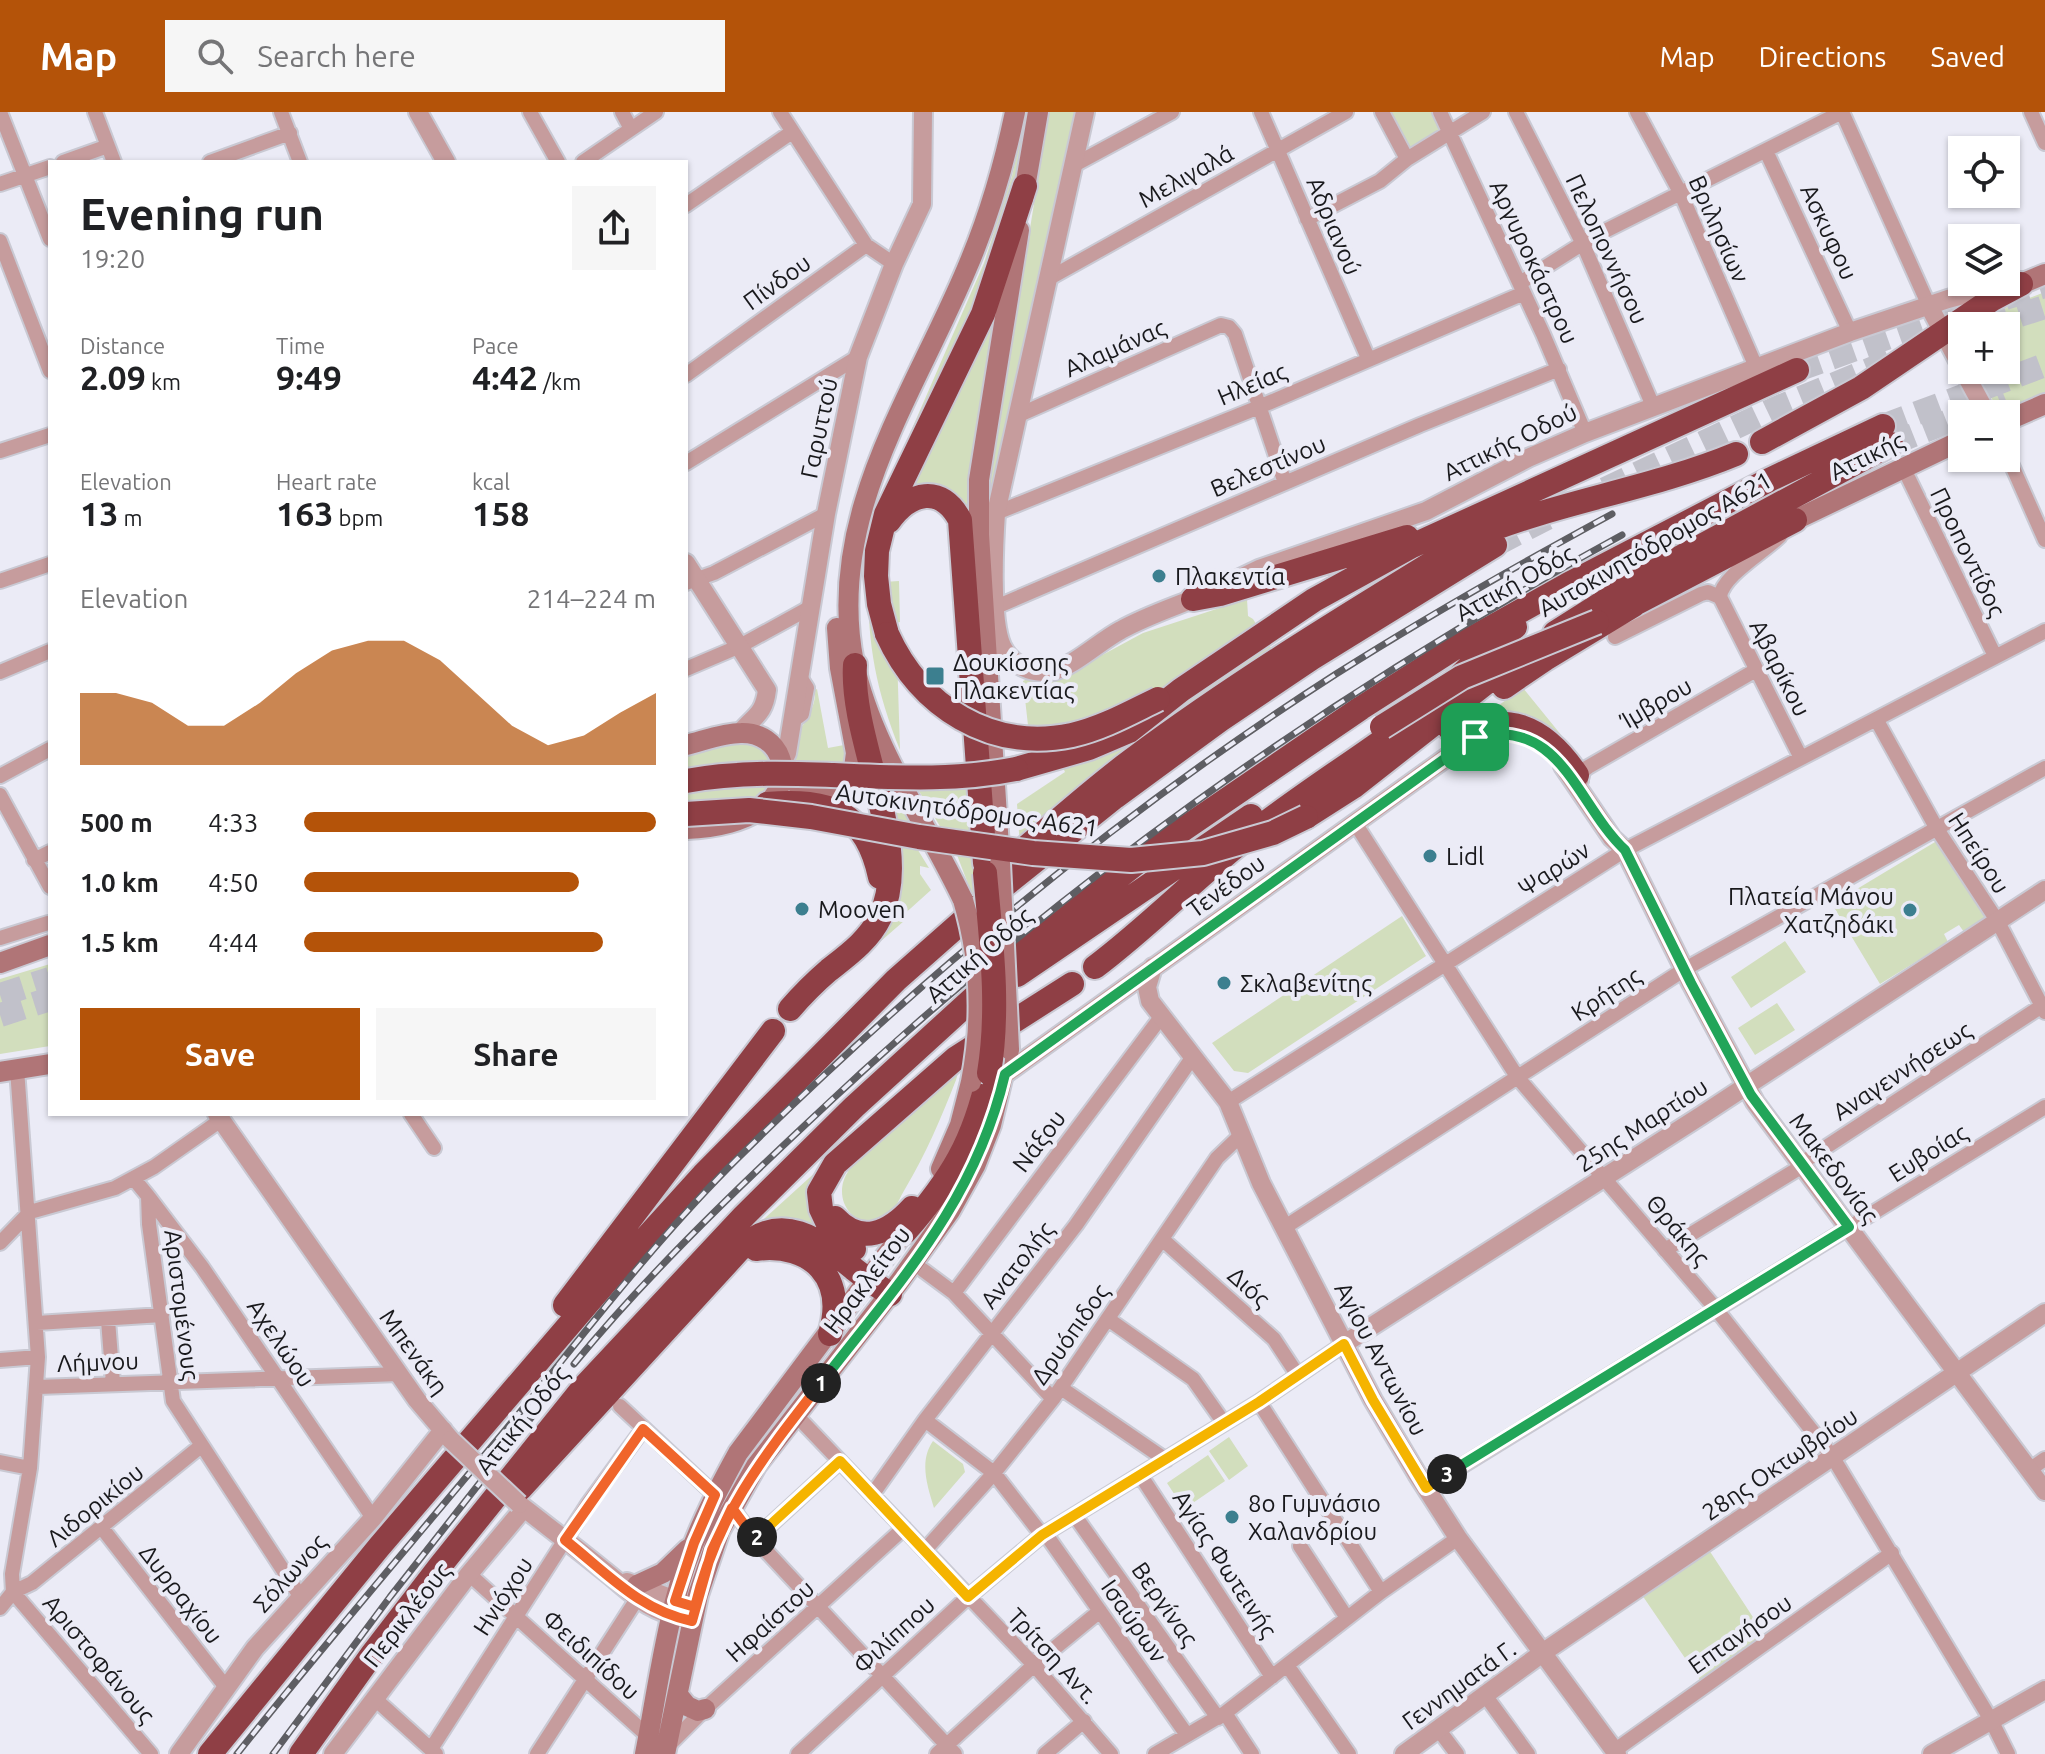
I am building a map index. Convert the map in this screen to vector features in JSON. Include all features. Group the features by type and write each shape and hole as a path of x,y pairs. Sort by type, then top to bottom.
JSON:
{"highway":[{"path":"1025,186 983,314 886,514 880,537 877,584 887,634 904,665 930,696 968,724 1007,737 1061,737 1098,727 1167,701 1415,562 1478,534 1797,370"},
{"path":"1762,442 1861,388 1942,332 2021,284"},
{"name":"Αττική Οδός","path":"301,1754 440,1566 583,1388 744,1216 843,1117 947,1019 1037,941 1166,841 1411,676 1504,619 1769,480 1887,435"},
{"name":"Αυτοκινητόδρομος Α621","path":"691,823 749,810 1033,853 1131,860 1167,858 1239,845 1309,823 1498,672 1577,618 1887,435"},
{"path":"1193,599 1478,534 1706,467 1736,454"},
{"path":"880,537 900,507 918,497 930,496 945,501 960,520 993,868 994,1037 988,1076 978,1114 958,1163 939,1193 905,1232"},
{"path":"1309,823 1341,811 1519,676 1634,605 1795,520"},
{"name":"Αττική Οδός","path":"210,1754 544,1352 703,1175 896,980 990,897 1115,797 1312,658 1478,534"},
{"path":"1095,967 1254,832 1419,714 1485,651 1567,585"},
{"path":"947,1019 1051,953 1369,736 1462,677 1606,630 1634,605"},
{"path":"790,1009 808,988 862,942 881,917 891,875 890,856 853,687 855,665"},
{"name":"Αυτοκινητόδρομος Α621","path":"688,781 748,775 952,778 987,775 1089,748 1138,725 1167,701"},
{"path":"1450,729 1490,722 1514,724 1535,732 1555,745 1577,775"},
{"path":"767,804 810,802 830,807 848,819 870,843 875,855 884,907"},
{"path":"884,1281 825,1218 819,1192 830,1170 956,1058 1072,984"},
{"path":"415,1505 464,1431 591,1273 705,1117 773,1031"},
{"path":"830,1170 826,1189 831,1212 849,1229 869,1235 896,1223 933,1186"},
{"path":"440,1566 493,1519 748,1243 777,1232 791,1231 822,1242 884,1281"},
{"path":"732,1259 749,1251 776,1247 794,1250 812,1259 827,1276 832,1292 834,1314 830,1334"}],"main road":[{"path":"688,745 740,733 756,734 778,751 783,767 804,790 824,794 844,785 854,768 856,753 840,668 837,631 841,578 870,483 972,254 1001,168 1015,112"},
{"path":"993,868 979,480 1038,112"},
{"name":"Αττικής Οδού","path":"2021,284 2045,274"},
{"path":"2020,415 2045,404"},
{"name":"Αττικής","path":"1795,520 1948,446"},
{"path":"852,550 848,592 855,665 872,721 892,766 943,857 963,900 974,945 979,993 977,1040 988,1076"},
{"path":"691,823 750,815 767,804 778,790 783,767"},
{"name":"Ηρακλείτου","path":"656,1748 678,1695 694,1614 712,1550 732,1508 756,1466 796,1415 884,1281 905,1232 933,1186 960,1125 988,1076 1009,1049 993,868"},
{"path":"0,963 48,946"},
{"path":"6,1069 48,1064"},
{"name":"Ηρακλείτου","path":"656,1748 673,1608 694,1543 715,1495 738,1453 830,1334 938,1229 965,1187 988,1135 988,1076"},
{"path":"637,1592 663,1573 694,1543"},
{"path":"678,1695 691,1709 705,1709"}],"street":[{"path":"0,112 48,234"},
{"path":"95,112 113,160"},
{"path":"418,112 445,160"},
{"path":"530,112 557,160"},
{"path":"622,112 631,129"},
{"path":"586,160 656,112"},
{"path":"780,112 866,245 894,264"},
{"name":"Γαρυττού","path":"783,767 826,514 858,357 924,197 921,180 923,112"},
{"path":"996,607 993,548 996,513 1085,112"},
{"path":"1074,165 1172,112"},
{"name":"Αδριανού","path":"1261,112 1368,358"},
{"name":"Μελιγαλά","path":"1048,279 1346,112"},
{"path":"1382,112 1407,159"},
{"name":"Αργυροκάστρου","path":"1440,112 1559,369 1585,433"},
{"path":"1307,219 1380,181 1407,159 1483,112"},
{"name":"Πελοποννήσου","path":"1516,112 1583,244 1653,406"},
{"name":"Βριλησίων","path":"1637,112 1681,194 1756,367"},
{"path":"1842,112 1948,343"},
{"name":"Ηλείας","path":"996,513 1259,407 1522,288 1593,237 1842,112"},
{"path":"2031,112 2045,143"},
{"path":"286,114 299,160"},
{"path":"688,204 792,132"},
{"path":"216,160 290,133"},
{"path":"69,160 108,146"},
{"name":"Ασκυφου","path":"1766,151 1850,332"},
{"path":"0,184 48,168"},
{"path":"0,241 48,366"},
{"name":"Πίνδου","path":"688,374 866,245"},
{"name":"Αττικής Οδού","path":"996,607 998,637 1010,659 1024,668 1040,672 1058,669 1121,630 1259,569 1426,511 1528,458 1585,433 1850,332 2010,282 2021,284"},
{"name":"Αλαμάνας","path":"1019,415 1221,325 1229,327 1235,334 1259,407"},
{"path":"688,462 858,357"},
{"name":"Βελεστίνου","path":"996,607 1559,369"},
{"path":"1259,407 1285,483"},
{"path":"0,451 48,436"},
{"name":"Προποντίδος","path":"1903,467 1995,656"},
{"path":"2015,472 2045,540"},
{"path":"689,575 714,573 826,514"},
{"path":"1606,630 1701,594 1708,592 1720,597 1728,580 1766,550 1795,520"},
{"path":"0,581 48,565"},
{"path":"689,575 767,690 766,701 759,715 740,733"},
{"name":"Αβαρίκου","path":"1720,597 1801,758"},
{"path":"688,668 740,646 811,607"},
{"name":"Ψαρών","path":"1228,1102 1625,850 2045,631"},
{"path":"0,672 48,652"},
{"name":"Ίμβρου","path":"1577,775 1756,670"},
{"path":"767,690 799,682"},
{"name":"Ηπείρου","path":"1876,719 1937,829 1998,922 2044,1009"},
{"name":"Μακεδονίας","path":"1475,737 1506,734 1533,741 1552,753 1612,838 1625,850"},
{"name":"Τενέδου","path":"988,1076 1153,967 1475,737"},
{"path":"0,776 48,750"},
{"name":"Κρήτης","path":"1285,1227 1685,969 2045,768"},
{"name":"Μακεδονίας","path":"1577,775 1617,832 1746,1086 1800,1164 2045,1491"},
{"path":"0,795 48,884"},
{"name":"Θράκης","path":"1355,823 1518,1078 1716,1309 1832,1456 1991,1720 2008,1754"},
{"path":"34,860 48,853"},
{"name":"25ης Μαρτίου","path":"1344,1344 2045,890"},
{"path":"0,938 48,923"},
{"name":"Αγίου Αντωνίου","path":"1153,967 1147,983 1148,997 1228,1102 1254,1167 1373,1400 1458,1538 1616,1752"},
{"name":"Αναγεννήσεως","path":"1665,1250 1796,1170 1800,1164 2044,1009"},
{"name":"Νάξου","path":"954,1293 1161,1017"},
{"name":"Ανατολής","path":"872,1495 925,1420 1089,1207 1192,1058"},
{"path":"6,1069 30,1212 38,1357 30,1468 6,1570 13,1592"},
{"name":"Ευβοίας","path":"1426,1488 2045,1107"},
{"path":"412,1116 434,1148"},
{"path":"0,1243 30,1212 100,1194 134,1179 219,1117"},
{"name":"Μπενάκη","path":"219,1117 399,1374 447,1435 522,1506 615,1579 673,1608 694,1614"},
{"name":"Δρυόπιδος","path":"925,1550 994,1473 1057,1393 1217,1158 1241,1135"},
{"path":"134,1179 148,1196"},
{"name":"Αριστομένους","path":"148,1196 149,1224 176,1409 300,1596"},
{"name":"Αχελώου","path":"148,1196 202,1267 373,1518"},
{"name":"Διός","path":"1162,1239 1274,1339 1297,1374"},
{"path":"923,1270 954,1293 991,1334 1057,1393 1166,1460"},
{"name":"28ης Οκτωβρίου","path":"1542,1654 2045,1313"},
{"path":"37,1323 162,1315"},
{"path":"1108,1319 1193,1379 1224,1423"},
{"path":"108,1320 113,1383"},
{"name":"Φιλίππου","path":"798,1754 968,1597 1044,1534 1259,1402 1344,1344"},
{"path":"0,1360 38,1357"},
{"name":"Λήμνου","path":"38,1387 399,1374"},
{"path":"1259,1402 1381,1592"},
{"path":"620,1406 715,1495"},
{"name":"Τρίτση Αντ.","path":"796,1415 1034,1665 1111,1754"},
{"name":"Ισαύρων","path":"925,1420 994,1473 1044,1534 1187,1735"},
{"name":"Ηνιόχου","path":"433,1752 565,1540 643,1429"},
{"name":"Σόλωνος","path":"179,1754 225,1686 300,1596 447,1435"},
{"name":"Λιδορικίου","path":"0,1608 13,1592 32,1583 201,1446"},
{"path":"2029,1470 2045,1459"},
{"path":"755,1539 840,1461"},
{"path":"0,1462 30,1468"},
{"name":"Αγίας Φωτεινής","path":"1141,1476 1272,1677"},
{"name":"Περικλέους","path":"333,1754 522,1506"},
{"path":"732,1508 755,1539 882,1675 946,1751 1034,1665 1100,1611"},
{"name":"Βεργίνας","path":"1075,1516 1252,1754"},
{"name":"Δυρραχίου","path":"102,1528 225,1686"},
{"name":"Ηφαίστου","path":"656,1748 705,1709 904,1528"},
{"path":"1155,1754 1221,1716 1381,1592 1458,1538"},
{"path":"1300,1546 1347,1618"},
{"name":"Επτανήσου","path":"1616,1752 1892,1553"},
{"name":"Φειδιπίδου","path":"469,1574 656,1748"},
{"name":"Αριστοφάνους","path":"13,1592 151,1754"},
{"path":"537,1754 637,1592"},
{"name":"Γεννηματά Γ.","path":"1404,1754 1542,1654"},
{"path":"1287,1665 1349,1754"},
{"path":"1932,1754 2045,1690"},
{"path":"1485,1695 1528,1754"},
{"path":"374,1698 433,1752"},
{"path":"1045,1754 1084,1721"},
{"path":"1438,1729 1457,1754"}],"green space":[{"path":"1049,112 1077,112 993,504 989,504 988,486"},
{"path":"1389,112 1436,112 1445,129 1411,149"},
{"path":"1025,119 1031,120 1003,253 884,493 984,263 1012,176"},
{"path":"2045,292 2045,395 2020,405 2020,400 1992,400 1983,384 2020,384 2020,312 1998,312"},
{"path":"997,309 970,521 908,497"},
{"path":"899,581 900,622 896,623 900,750 875,668 868,583"},
{"path":"1247,599 1248,616 1273,651 1020,847 1017,804 1065,772 1051,740 1030,743 1023,681 1056,680 1143,633"},
{"path":"1523,688 1562,736 1535,718 1492,710"},
{"path":"817,689 828,748 844,745 842,769 794,763 795,743 812,709"},
{"path":"739,740 751,741 770,754 775,781 759,801 688,814 688,753"},
{"path":"879,756 923,840 913,842 929,868 920,866 920,874 931,890 901,917 904,921 881,941 894,916 900,888"},
{"path":"913,781 976,782 988,936 957,855"},
{"path":"1940,839 1988,918 1964,932 1959,925 1944,934 1948,942 1880,984 1832,904"},
{"path":"1402,916 1426,956 1248,1073 1234,1071 1212,1043"},
{"path":"1785,941 1806,972 1751,1008 1731,977"},
{"path":"48,965 48,1046 0,1054 0,979"},
{"path":"1777,1003 1795,1030 1755,1055 1738,1028"},
{"path":"956,1071 956,1080 933,1136 896,1206 877,1221 857,1218 849,1212 842,1193 843,1181 849,1170"},
{"path":"819,1169 829,1237 810,1224 793,1219 754,1228"},
{"path":"1229,1437 1248,1466 1229,1480 1209,1451"},
{"path":"933,1441 963,1464 965,1472 934,1508 925,1465"},
{"path":"1208,1455 1225,1481 1184,1509 1167,1483"},
{"path":"1709,1550 1766,1637 1702,1683 1642,1595"}],"tunnel":[{"path":"2005,298 2045,286"},
{"path":"2020,315 2045,307"},
{"path":"1797,370 1948,316"},
{"path":"1605,489 1774,409 1893,360"},
{"path":"1883,426 2045,365"},
{"path":"2000,400 2005,398"},
{"path":"1891,444 1948,422"},
{"path":"1495,545 1547,518"},
{"path":"0,995 48,980"},
{"path":"0,1015 48,1000"}],"railway":[{"path":"237,1754 677,1222 738,1158 878,1026 1100,840 1256,727 1404,632 1612,514"},
{"path":"574,1364 685,1241 804,1126 994,957 1093,878 1297,731 1403,663 1622,535"},
{"path":"273,1754 390,1597 534,1414"}],"place":[{"name":"Πλακεντία","path":"1159,576"},
{"name":"Δουκίσσης Πλακεντίας","path":"935,676"},
{"name":"Lidl","path":"1430,856"},
{"name":"Mooven","path":"802,909"},
{"name":"Πλατεία Μάνου Χατζηδάκι","path":"1910,910"},
{"name":"Σκλαβενίτης","path":"1224,983"},
{"name":"8ο Γυμνάσιο Χαλανδρίου","path":"1232,1517"}],"route":[{"path":"1475,737 1005,1074 984,1145 965,1187 932,1238 756,1466 732,1508 720,1530 705,1571 695,1607 675,1601 694,1543 715,1495 643,1429 565,1540 615,1579 629,1594 656,1610 692,1621 705,1571 712,1550 720,1530 732,1508 755,1539 840,1461 968,1597 1042,1535 1259,1402 1344,1344 1373,1400 1426,1488 1849,1227 1751,1095 1625,850 1612,838 1559,761 1552,753 1524,738 1506,734 1475,737"}]}
